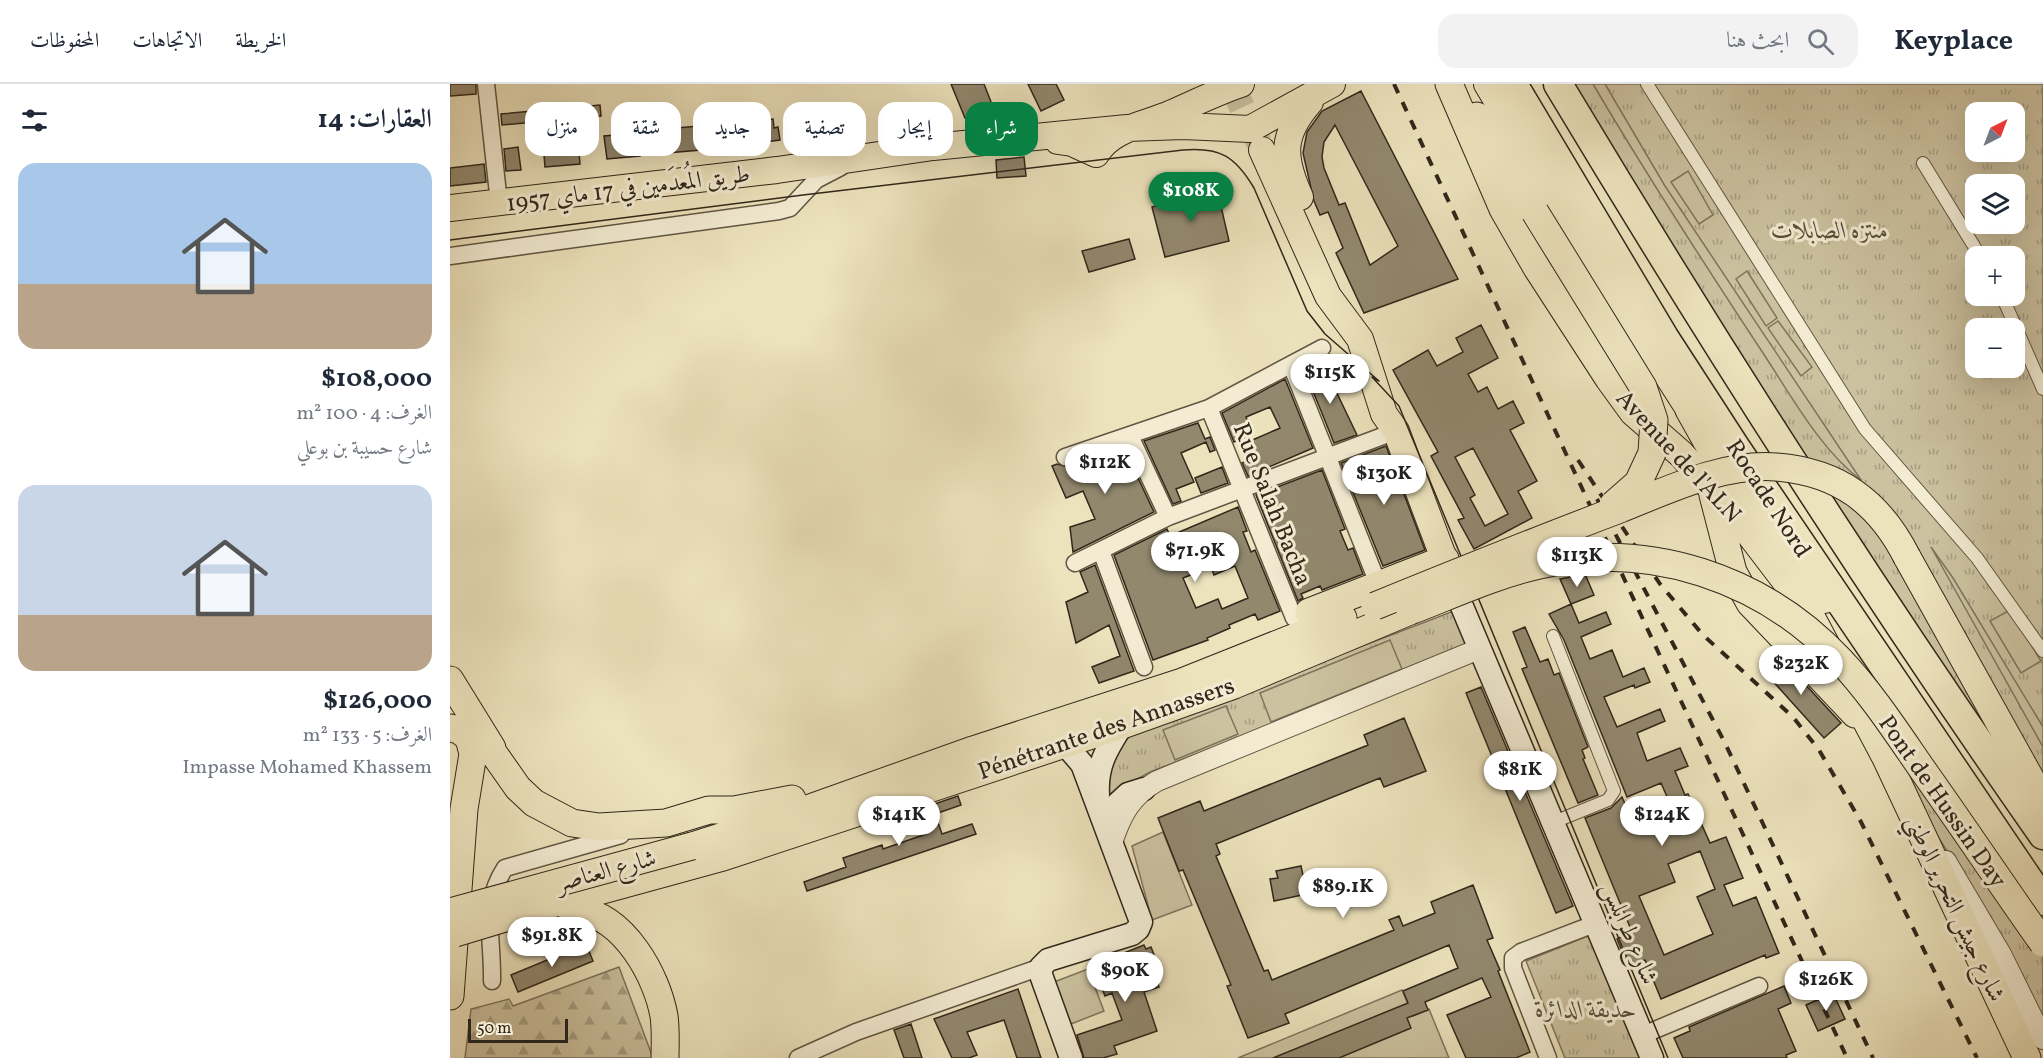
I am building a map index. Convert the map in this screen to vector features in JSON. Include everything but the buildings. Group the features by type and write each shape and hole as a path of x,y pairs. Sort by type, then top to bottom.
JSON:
{"highway":[{"name":"Avenue de l'ALN","path":"1449,84 1503,209 1587,346 1633,411 1681,454 1736,516 1807,609 1886,758"},
{"path":"1457,84 1643,387 1654,420 1652,453 1638,483 1617,503 1559,532"},
{"name":"Rocade Nord","path":"1512,84 1664,337 1795,538 2043,901"},
{"name":"Rocade Nord","path":"1558,84 1651,240 1922,661 2043,835"},
{"path":"1689,410 1766,549 1807,609"},
{"path":"450,682 471,744 534,802 572,823 599,827 666,823 709,810 734,810 876,783 1066,732 1377,596 1559,532 1675,488 1728,471 1776,467 1819,474 1854,490 1878,513 1907,557 2043,801"},
{"path":"1712,491 1733,572 1750,603 1833,694 1868,726"},
{"name":"Pont de Hussin Day","path":"1410,611 1539,565 1592,558 1630,558 1700,570 1762,598 1813,634 1862,686 2043,943"},
{"path":"1066,732 1110,692 1216,652 1294,618 1377,596 1445,559"},
{"name":"Pénétrante des Annassers","path":"550,909 723,857 1066,732 1122,725 1234,685 1410,611"},
{"path":"450,682 471,744 450,996"},
{"path":"450,776 461,773 471,744"},
{"name":"شارع جيش التحرير الوطني","path":"1886,758 2027,1058"},
{"name":"شارع العناصر","path":"452,926 799,812 876,783"},
{"path":"452,926 550,909 578,910 598,916 616,928 634,945 646,968 664,1016 665,1058"}],"main road":[{"path":"1170,114 1190,96 1197,84"},
{"path":"1127,128 1170,114 1241,84"},
{"path":"1487,84 1565,216 1761,519 1910,704"},
{"path":"1127,128 1183,126 1250,129 1324,89"},
{"path":"1324,89 1292,127 1288,136 1287,157 1291,177 1360,339 1384,414 1396,430 1458,597"},
{"name":"طريق المُعدَمين في 17 ماي 1957","path":"450,208 933,147 1127,128"},
{"path":"1262,150 1328,296 1360,339"},
{"name":"شارع طرابلس","path":"1458,597 1652,1058"},
{"path":"1101,813 1099,766 1122,725"},
{"path":"1066,732 1082,764 1140,917 1140,926 1132,934 1048,960 1041,967 1041,975 1071,1058"},
{"path":"1101,813 1128,794 1144,789"}],"street":[{"path":"486,84 500,203"},
{"path":"1647,84 1865,429 1977,558 2043,651"},
{"path":"450,256 779,211 790,207 816,180 867,157"},
{"path":"1923,163 1974,246"},
{"path":"2006,306 2043,389"},
{"path":"1065,457 1209,408 1323,348"},
{"path":"1291,365 1327,455 1377,596"},
{"name":"Rue Salah Bacha","path":"1209,408 1240,490 1294,618"},
{"path":"1075,563 1168,517 1396,430"},
{"path":"1130,436 1168,517"},
{"path":"1101,551 1144,667"},
{"path":"1553,636 1614,790 1608,800 1554,822"},
{"path":"1112,843 1125,810 1144,789 1479,649"},
{"path":"1886,758 1920,822 2001,954 2043,1039"},
{"path":"492,981 492,945 488,919 493,885 505,868 666,823"},
{"path":"1548,1058 1513,968 1513,957 1597,923"},
{"path":"798,1058 856,1032 1041,967"},
{"path":"1643,1035 1759,986"}],"green space":[{"name":"منتزه الصابلات","path":"1572,84 2043,84 2043,790 2027,789 1817,478"},
{"path":"1593,84 1605,84 1665,186 1861,480 1832,453 1806,420 1675,218"},
{"path":"1688,171 1713,215 1699,224 1671,182"},
{"path":"1747,271 1777,318 1766,326 1736,279"},
{"path":"1778,321 1812,367 1801,376 1768,328"},
{"path":"1931,547 1953,578 2043,727 2043,747"},
{"path":"1459,609 1470,645 1402,675 1150,772 1111,794 1106,793 1108,775 1115,754 1133,734"},
{"path":"2010,610 2041,661 2021,673 1990,621"},
{"path":"1390,640 1402,669 1271,722 1260,693"},
{"path":"1226,706 1238,734 1175,760 1163,730"},
{"path":"1870,718 2043,957 2043,1019 1973,891 1940,840"},
{"path":"1163,832 1192,905 1152,920 1132,846"},
{"name":"حديقة الدائرة","path":"1595,933 1646,1058 1565,1058 1526,961"},
{"path":"619,967 653,1058 465,1058 471,1009 509,999 513,1006"},
{"path":"1088,969 1104,1011 1071,1024 1054,982"},
{"path":"1402,990 1413,1016 1429,1009 1449,1058 1238,1058"}],"tunnel":[{"path":"1231,84 1261,147"}],"tram line":[{"path":"450,240 1183,150 1217,152 1233,161 1254,188 1307,311 1325,334 1379,381 1372,377 1399,406 1668,1058"}],"railway":[{"path":"1394,84 1847,1058"},
{"path":"1578,460 1660,584 1703,635 1793,717 1819,750 1860,820 1977,1058"},
{"path":"1597,499 1725,743 1873,1058"}]}
